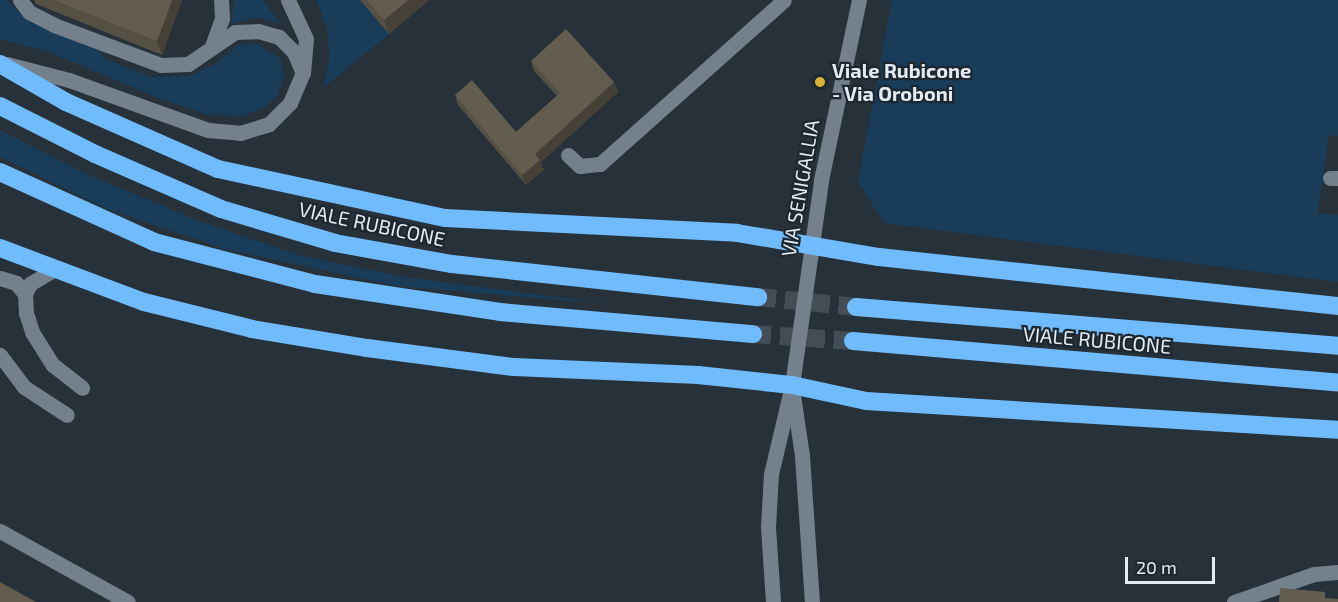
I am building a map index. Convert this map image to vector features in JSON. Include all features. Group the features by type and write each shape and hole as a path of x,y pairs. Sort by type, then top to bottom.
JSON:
{"highway":[{"path":"0,63 66,102 218,169 445,218 737,233 810,254 1338,306"},
{"name":"VIALE RUBICONE","path":"0,106 95,154 221,209 335,243 452,264 758,297"},
{"path":"0,172 154,242 315,284 500,312 753,334"},
{"path":"0,248 52,270 144,302 252,329 356,346 514,367 698,375 792,385 866,401 1338,430"},
{"name":"VIALE RUBICONE","path":"855,307 1338,346"},
{"name":"VIALE RUBICONE","path":"853,341 1338,383"}],"street":[{"path":"20,0 29,12 54,25 160,65 188,64 235,32 258,31 279,37 294,52 303,73"},
{"path":"212,46 222,18 221,0"},
{"path":"0,63 69,80 208,130 240,133 269,124 290,103 303,73 306,39 288,0"},
{"path":"568,155 580,166 600,164 783,0"},
{"name":"VIA SENIGALLIA","path":"773,602 770,583 771,474 792,385 810,254 859,0"},
{"path":"25,294 30,284 52,270"},
{"path":"0,278 16,283 25,294 32,332 53,364 82,387"},
{"path":"0,355 24,387 67,415"},
{"name":"VIA SENIGALLIA","path":"792,385 802,456 812,602"},
{"path":"0,531 128,602"},
{"path":"1234,602 1314,574 1338,572"},
{"path":"764,602 770,583"}],"shaded area":[{"path":"0,0 7,0 17,11 43,26 98,48 103,58 152,77 189,76 215,64 238,45 255,43 281,59 284,77 278,94 266,107 244,116 208,115 153,96 49,52 0,39"},
{"path":"234,0 263,0 281,25 259,17 231,24"},
{"path":"317,0 360,0 389,34 323,88 329,59 328,32"},
{"path":"892,0 1338,0 1338,136 1329,135 1318,213 1338,215 1338,282 884,223 858,181"},
{"path":"0,130 89,175 199,221 299,255 398,276 607,304 397,286 228,250 107,209 0,157"}],"building":[{"path":"54,0 172,0 157,41"},
{"path":"367,0 408,0 384,20"},
{"path":"566,29 614,82 535,154 540,160 522,175 455,95 472,80 516,132 560,93 531,61"},
{"path":"0,582 36,602 0,602"},
{"path":"1280,588 1325,592 1325,598 1338,599 1338,602 1279,602"}],"tunnel":[{"path":"758,297 856,307"},
{"path":"753,334 853,341"}],"place":[{"name":"Viale Rubicone - Via Oroboni","path":"820,82"}]}
